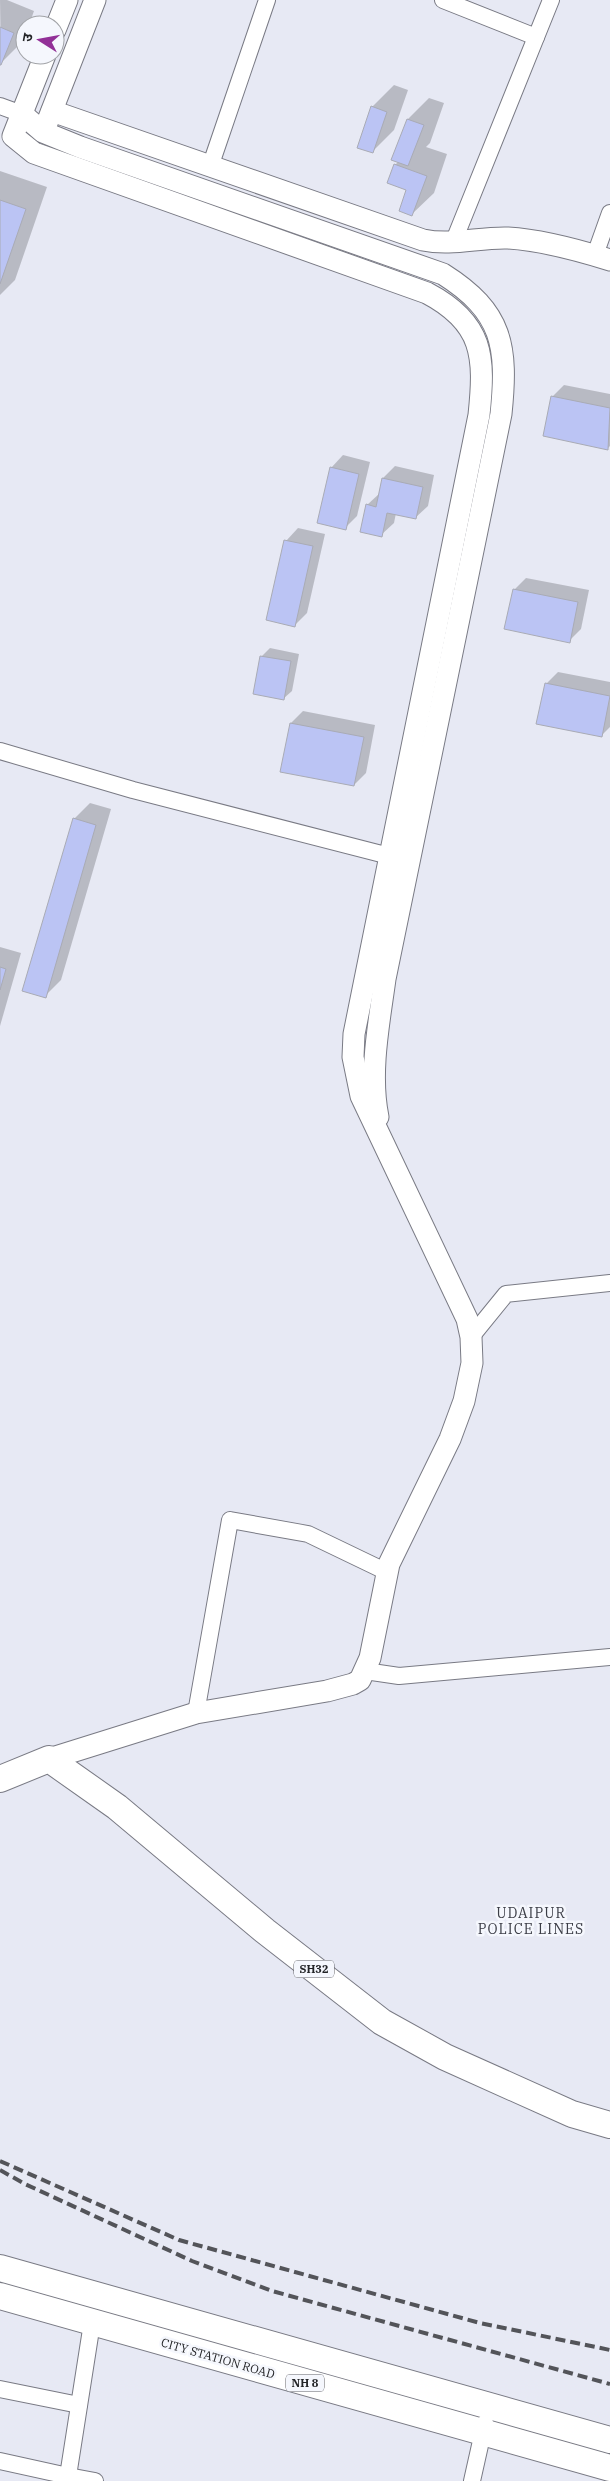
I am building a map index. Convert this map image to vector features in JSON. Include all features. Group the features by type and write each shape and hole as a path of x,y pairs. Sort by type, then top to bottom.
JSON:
{"main road":[{"path":"0,1778 50,1759"},
{"name":"SH32","path":"50,1759 117,1807 265,1931 382,2022 454,2061 572,2114 610,2125"},
{"name":"NH 8","path":"0,2268 610,2440"},
{"name":"CITY STATION ROAD","path":"0,2296 610,2468"}],"street":[{"path":"61,15 67,0"},
{"path":"34,153 52,112 95,0"},
{"path":"210,167 267,0"},
{"path":"443,0 536,37"},
{"path":"453,243 551,0"},
{"path":"42,65 22,114 6,132 34,153 414,287 451,307 472,331 480,348 483,367 479,415 354,1034 356,1078 361,1096 463,1311 471,1337 472,1363 458,1418 393,1555 387,1572 366,1671 360,1680 326,1692 196,1713 50,1759"},
{"path":"0,106 22,114 43,132 120,162 443,274 472,295 487,312 495,325 504,365 499,422 385,979 376,1048 376,1107 382,1140"},
{"path":"52,112 423,240 453,243 508,238 538,242 603,258 610,213"},
{"path":"0,751 133,790 410,861"},
{"path":"471,1337 506,1294 610,1283"},
{"path":"196,1713 230,1520 308,1534 387,1572"},
{"path":"366,1671 399,1676 610,1657"},
{"path":"67,2478 92,2323"},
{"path":"0,2389 79,2405"},
{"path":"472,2481 489,2406"},
{"path":"0,2461 67,2478 95,2481"}],"building":[{"path":"0,27 14,33 1,65 0,65"},
{"path":"371,106 387,112 373,153 357,148"},
{"path":"407,119 424,125 408,166 391,160"},
{"path":"394,164 427,176 412,216 399,211 406,190 387,183"},
{"path":"0,200 26,209 0,284"},
{"path":"551,396 610,408 608,450 543,436"},
{"path":"330,467 359,474 346,530 317,523"},
{"path":"382,478 423,487 416,519 387,513 382,537 360,532 366,504 376,507"},
{"path":"284,540 313,546 295,627 266,620"},
{"path":"513,589 578,602 570,643 504,629"},
{"path":"260,656 291,661 284,700 253,694"},
{"path":"545,683 610,696 602,737 536,724"},
{"path":"290,723 364,737 354,786 280,772"},
{"path":"73,818 96,825 46,998 22,991"},
{"path":"0,967 6,969 0,990"}],"railway":[{"path":"0,2161 179,2240 480,2323 610,2350"},
{"path":"0,2170 25,2184 192,2261 272,2291 610,2384"}],"district":[{"name":"UDAIPUR POLICE LINES","path":"531,1922"}]}
